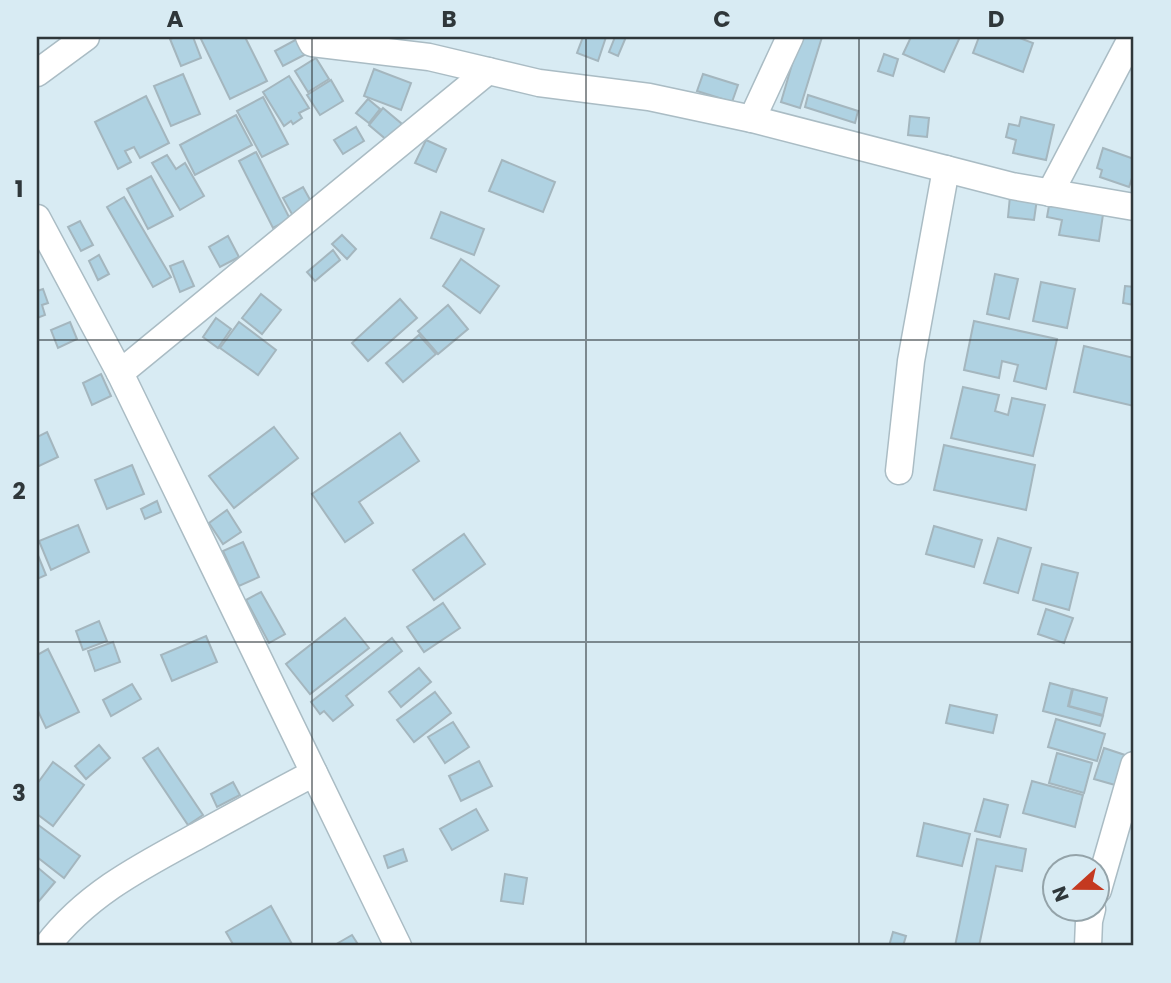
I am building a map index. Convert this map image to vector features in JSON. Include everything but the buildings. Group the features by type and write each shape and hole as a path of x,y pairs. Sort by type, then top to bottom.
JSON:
{"street":[{"path":"37,73 86,37"},
{"path":"309,37 312,43 433,47 488,71 539,83 649,97 752,119 1012,186 1134,207"},
{"path":"752,119 790,37"},
{"path":"1050,193 1132,37"},
{"path":"120,373 488,71"},
{"path":"899,471 911,361 946,169"},
{"path":"37,218 120,373 398,946"},
{"path":"1108,853 1134,765"},
{"path":"47,946 58,931 92,898 160,856 314,773"},
{"path":"1088,946 1089,923"}]}
